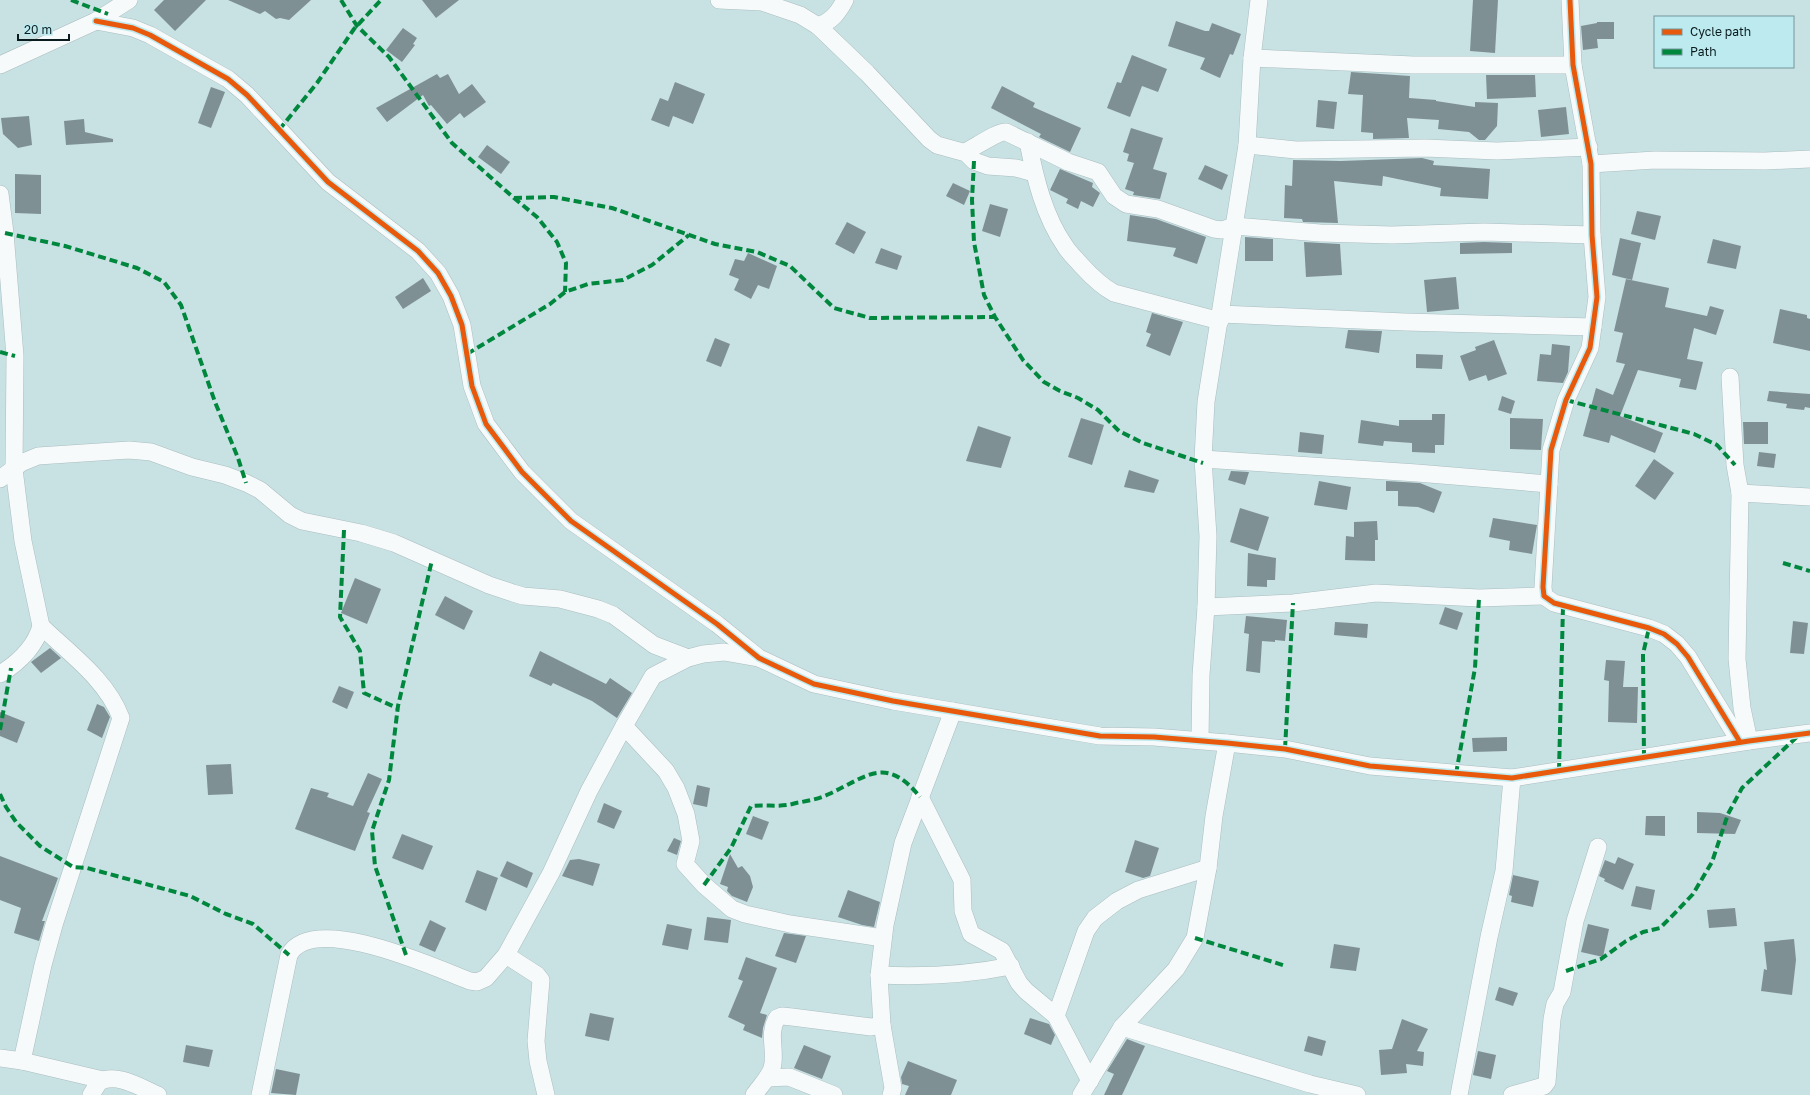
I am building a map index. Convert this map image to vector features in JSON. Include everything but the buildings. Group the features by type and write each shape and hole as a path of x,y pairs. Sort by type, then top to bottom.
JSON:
{"street":[{"path":"0,65 96,22 129,0"},
{"path":"719,0 762,2 800,15 818,26 866,73 929,139 941,146 965,152 974,161 988,166 1016,168 1034,173"},
{"path":"818,26 828,22 837,14 845,0"},
{"path":"1200,740 1201,675 1206,608 1208,536 1203,459 1206,402 1246,145 1252,58 1259,0"},
{"path":"1544,596 1543,587 1551,450 1566,400 1590,348 1597,297 1592,235 1591,164 1573,65 1570,0"},
{"path":"96,22 133,28 150,35 228,79 247,95 328,182 418,251 438,274 451,296 462,325 472,386 486,424 522,472 571,522 717,624 760,658 814,684 893,701 1100,736 1200,740 1284,749 1370,766 1512,778 1745,741 1810,734"},
{"path":"1252,58 1413,65 1573,65"},
{"path":"965,152 1002,131 1068,162 1098,172 1114,196 1126,204 1158,209 1222,230 1234,226 1320,233 1378,234 1484,232 1592,235"},
{"path":"1028,142 1034,173 1053,226 1066,247 1090,275 1104,288 1114,293 1220,317 1593,327"},
{"path":"1246,145 1296,150 1425,148 1497,151 1589,148"},
{"path":"1591,164 1655,160 1765,161 1810,159"},
{"path":"0,194 5,233 15,364 14,469 23,541 40,626 37,637 30,648 10,668 0,674"},
{"path":"1730,377 1735,465 1740,493 1737,659 1745,741"},
{"path":"0,479 21,463 38,456 129,450 151,452 192,467 246,482 260,490 290,515 302,521 382,539 489,585 518,595 560,599 598,609 613,615 654,645 688,658"},
{"path":"1203,459 1417,473 1548,484"},
{"path":"1740,493 1810,497"},
{"path":"1206,608 1293,603 1376,593 1479,598 1544,596 1554,603 1649,628 1664,634 1677,644 1688,657 1745,741"},
{"path":"22,1061 43,965 54,925 121,718 115,702 102,685 40,626"},
{"path":"260,1095 290,955 296,945 315,939 339,939 362,943 406,955 474,982 486,978 506,955 551,873 589,791 653,676 688,658 703,654 724,652 760,658"},
{"path":"891,1095 893,1088 882,1025 879,975 883,938 903,843 953,711"},
{"path":"624,726 666,771 676,788 686,814 691,841 685,864 704,885 732,909 745,914 790,924 883,938"},
{"path":"1085,1088 1122,1027 1176,969 1195,938 1208,868 1214,816 1227,743"},
{"path":"1459,1095 1489,936 1504,871 1512,778"},
{"path":"920,797 962,880 963,911 971,934 1002,951 1026,991 1056,1016 1085,1088"},
{"path":"1512,1095 1544,1086 1547,1082 1552,1019 1555,1004 1562,992 1575,921 1598,847"},
{"path":"1056,1016 1086,930 1092,920 1117,901 1138,890 1208,868"},
{"path":"506,955 537,975 541,980 536,1041 538,1061 546,1095"},
{"path":"879,975 935,975 982,972 1011,966"},
{"path":"754,1095 772,1069 774,1057 772,1031 778,1018 782,1016 871,1027 882,1025"},
{"path":"1122,1027 1310,1084 1357,1095"},
{"path":"0,1058 22,1061 103,1080 120,1079 158,1095"},
{"path":"767,1078 789,1077 834,1095"},
{"path":"91,1095 96,1085 103,1080"}],"marked path":[{"path":"71,0 108,14"},
{"path":"341,0 357,26 389,57 452,143 537,217 557,242 566,263 565,292"},
{"path":"279,130 317,83 354,29 381,0"},
{"path":"974,161 972,200 974,242 984,295 995,317 1023,360 1044,382 1060,391 1078,398 1098,410 1119,431 1143,443 1203,463"},
{"path":"514,198 554,197 612,208 715,244 757,252 790,266 834,308 870,318 995,317"},
{"path":"5,233 65,246 137,268 164,282 181,305 215,402 238,458 246,483"},
{"path":"467,354 550,304 565,292 588,284 623,280 652,265 689,235"},
{"path":"0,352 15,356"},
{"path":"1566,400 1694,434 1717,445 1735,465"},
{"path":"344,530 340,617 360,651 364,693 397,708"},
{"path":"406,955 375,866 372,831 389,780 398,706 432,560"},
{"path":"1783,563 1810,571"},
{"path":"1456,774 1475,668 1479,598"},
{"path":"1285,749 1293,603"},
{"path":"1559,771 1563,606"},
{"path":"1644,758 1643,654 1649,628"},
{"path":"0,730 11,668"},
{"path":"1566,971 1601,959 1626,941 1643,932 1660,928 1677,911 1693,894 1712,862 1728,814 1742,788 1799,735"},
{"path":"704,885 731,848 751,806 785,805 813,800 876,773 887,773 897,776 908,784 920,797"},
{"path":"0,794 6,807 16,822 40,846 73,867 87,868 190,896 226,914 253,924 289,955"},
{"path":"1195,938 1286,966"}],"cycle path":[{"path":"1570,0 1573,65 1591,164 1592,235 1597,297 1590,348 1566,400 1551,450 1543,587 1544,596 1554,603 1649,628 1664,634 1677,644 1688,657 1740,742"},
{"path":"96,21 133,28 150,35 228,79 247,95 328,182 418,251 438,273 451,296 462,325 472,386 486,424 522,472 571,521 717,624 759,658 814,684 893,701 1100,736 1154,737 1227,743 1285,749 1370,766 1512,778 1810,733"}]}
